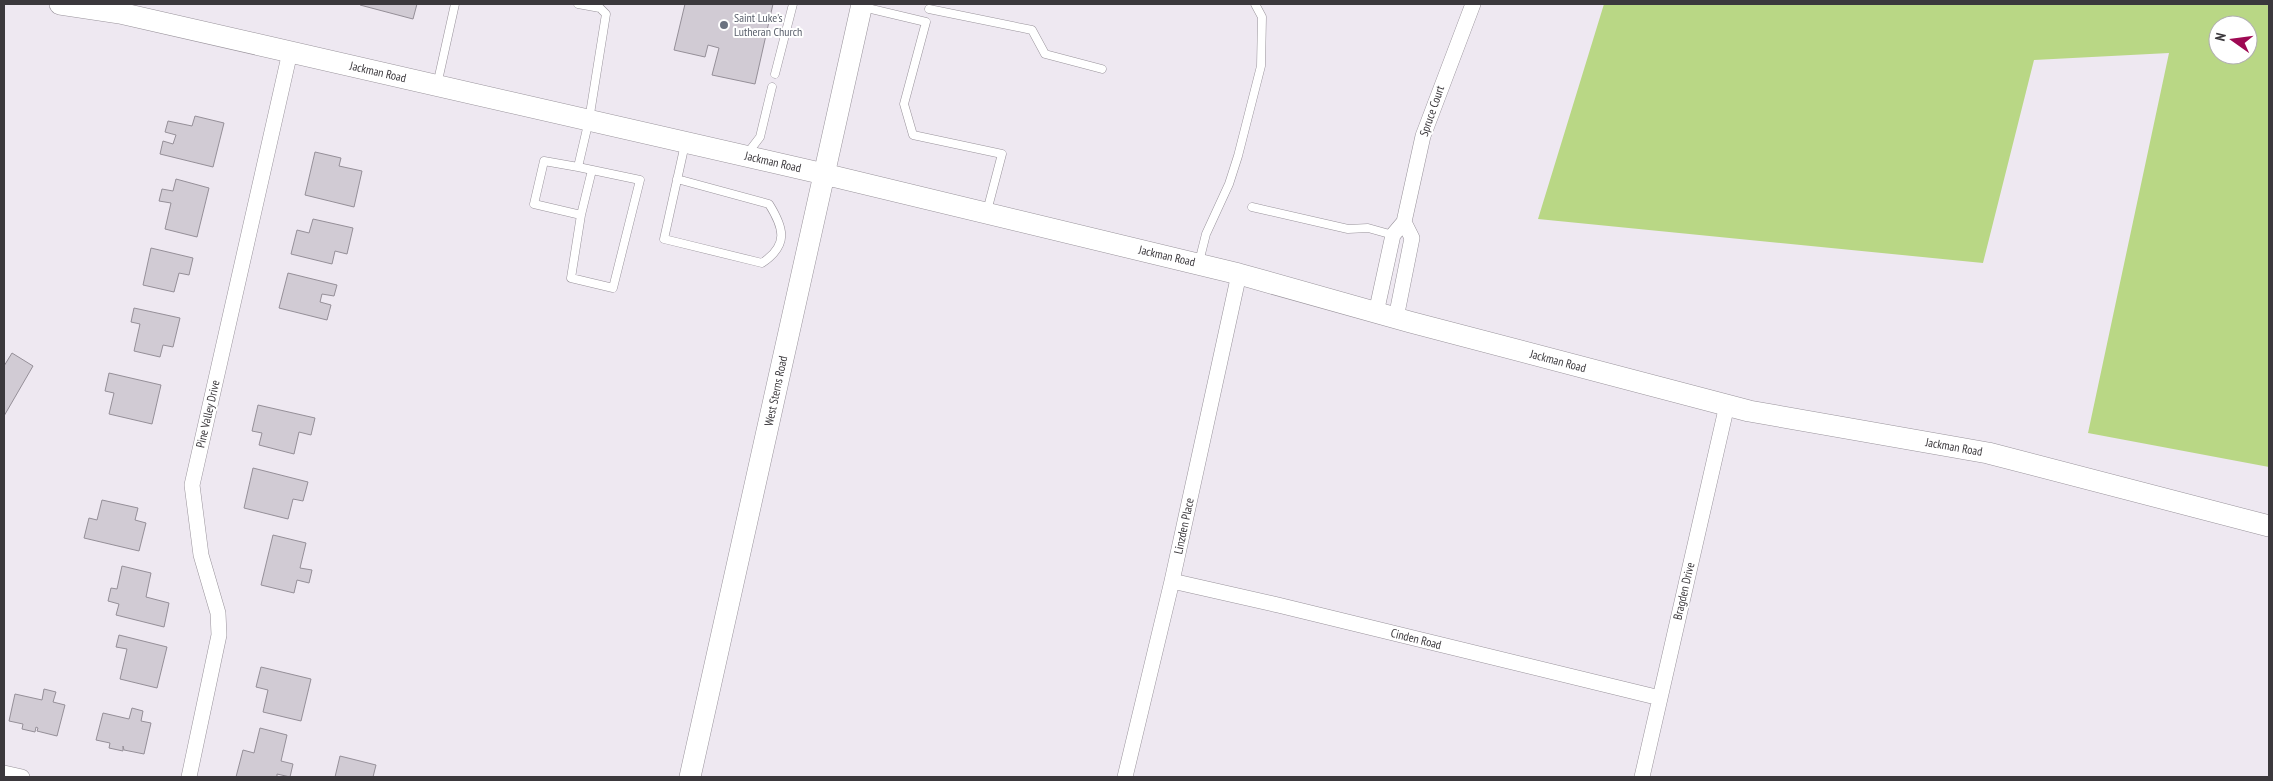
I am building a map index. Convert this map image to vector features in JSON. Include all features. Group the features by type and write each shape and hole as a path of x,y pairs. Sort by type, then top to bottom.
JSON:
{"street":[{"name":"Spruce Court","path":"1386,315 1393,235 1404,222 1423,136 1473,4"},
{"name":"Jackman Road","path":"73,5 120,13 824,174 1239,274 1727,405 1988,453 2269,526"},
{"name":"West Sterns Road","path":"690,777 861,5"},
{"name":"Pine Valley Drive","path":"189,777 218,635 218,613 201,555 192,485 290,52"},
{"name":"Spruce Court","path":"1386,315 1412,238 1404,222"},
{"name":"Linzden Place","path":"1125,777 1172,581 1239,274"},
{"name":"Bragden Drive","path":"1642,777 1727,405"},
{"name":"Cinden Road","path":"1172,581 1288,607 1660,698"},
{"path":"4,773 22,777"}],"lane":[{"path":"437,86 455,4"},
{"path":"578,4 600,8 606,14 589,120 578,167"},
{"path":"776,74 793,4"},
{"path":"1198,264 1206,234 1229,184 1238,156 1261,66 1262,17 1255,4"},
{"path":"861,5 926,22"},
{"path":"986,213 1002,154 913,135 904,104 930,6 1032,30 1046,54 1102,69"},
{"path":"745,156 760,137 772,87"},
{"path":"677,179 769,204 780,222 781,238 775,254 762,263 664,239 677,179 686,142"},
{"path":"581,215 534,204 544,161 578,167 640,180 613,288 571,278 581,215 592,170"},
{"path":"1252,206 1348,229 1368,228 1393,235"}],"green space":[{"path":"1604,4 2269,4 2269,467 2088,433 2169,53 2034,60 1983,263 1538,219"}],"building":[{"path":"360,4 417,4 413,19"},
{"name":"Saint Luke's Lutheran Church","path":"685,4 773,4 755,84 712,75 719,48 708,45 705,57 674,50"},
{"path":"195,116 224,123 213,167 160,154 163,141 173,144 176,135 165,132 168,121 192,126"},
{"path":"315,152 341,158 339,166 362,171 354,207 305,195"},
{"path":"176,179 209,188 197,237 165,229 171,203 159,201 162,189 173,191"},
{"path":"313,219 353,228 347,254 335,251 332,264 291,254 297,230 309,233"},
{"path":"151,248 193,258 189,275 179,273 174,292 143,285"},
{"path":"288,273 337,285 334,296 322,294 320,302 331,305 327,320 279,308"},
{"path":"134,308 180,318 173,347 163,345 160,357 134,351 140,324 131,322"},
{"path":"12,353 33,366 4,416 4,366"},
{"path":"109,373 161,385 152,424 109,414 114,393 105,391"},
{"path":"258,405 315,418 311,435 299,432 294,454 259,445 262,433 252,431"},
{"path":"253,468 308,482 303,501 293,499 288,519 244,508"},
{"path":"102,500 138,508 135,520 146,523 139,551 84,538 89,518 97,520"},
{"path":"273,535 306,543 300,568 312,570 309,583 297,580 294,593 261,585"},
{"path":"122,566 151,573 146,597 169,603 164,627 116,615 119,604 108,601 111,588 117,589"},
{"path":"119,635 167,647 157,688 120,679 127,649 116,647"},
{"path":"261,667 311,679 301,721 263,712 268,690 256,687"},
{"path":"44,689 56,692 53,702 65,705 57,736 37,731 38,728 36,727 35,732 22,729 23,724 9,721 15,694 42,700"},
{"path":"132,708 143,711 141,721 151,723 144,754 124,750 123,746 123,751 109,748 110,743 96,740 103,713 129,719"},
{"path":"260,728 287,735 281,761 293,764 290,777 277,774 277,777 236,777 243,750 254,753"},
{"path":"340,756 376,765 373,777 335,777"}],"place":[{"name":"Saint Luke's Lutheran Church","path":"724,25"}]}
